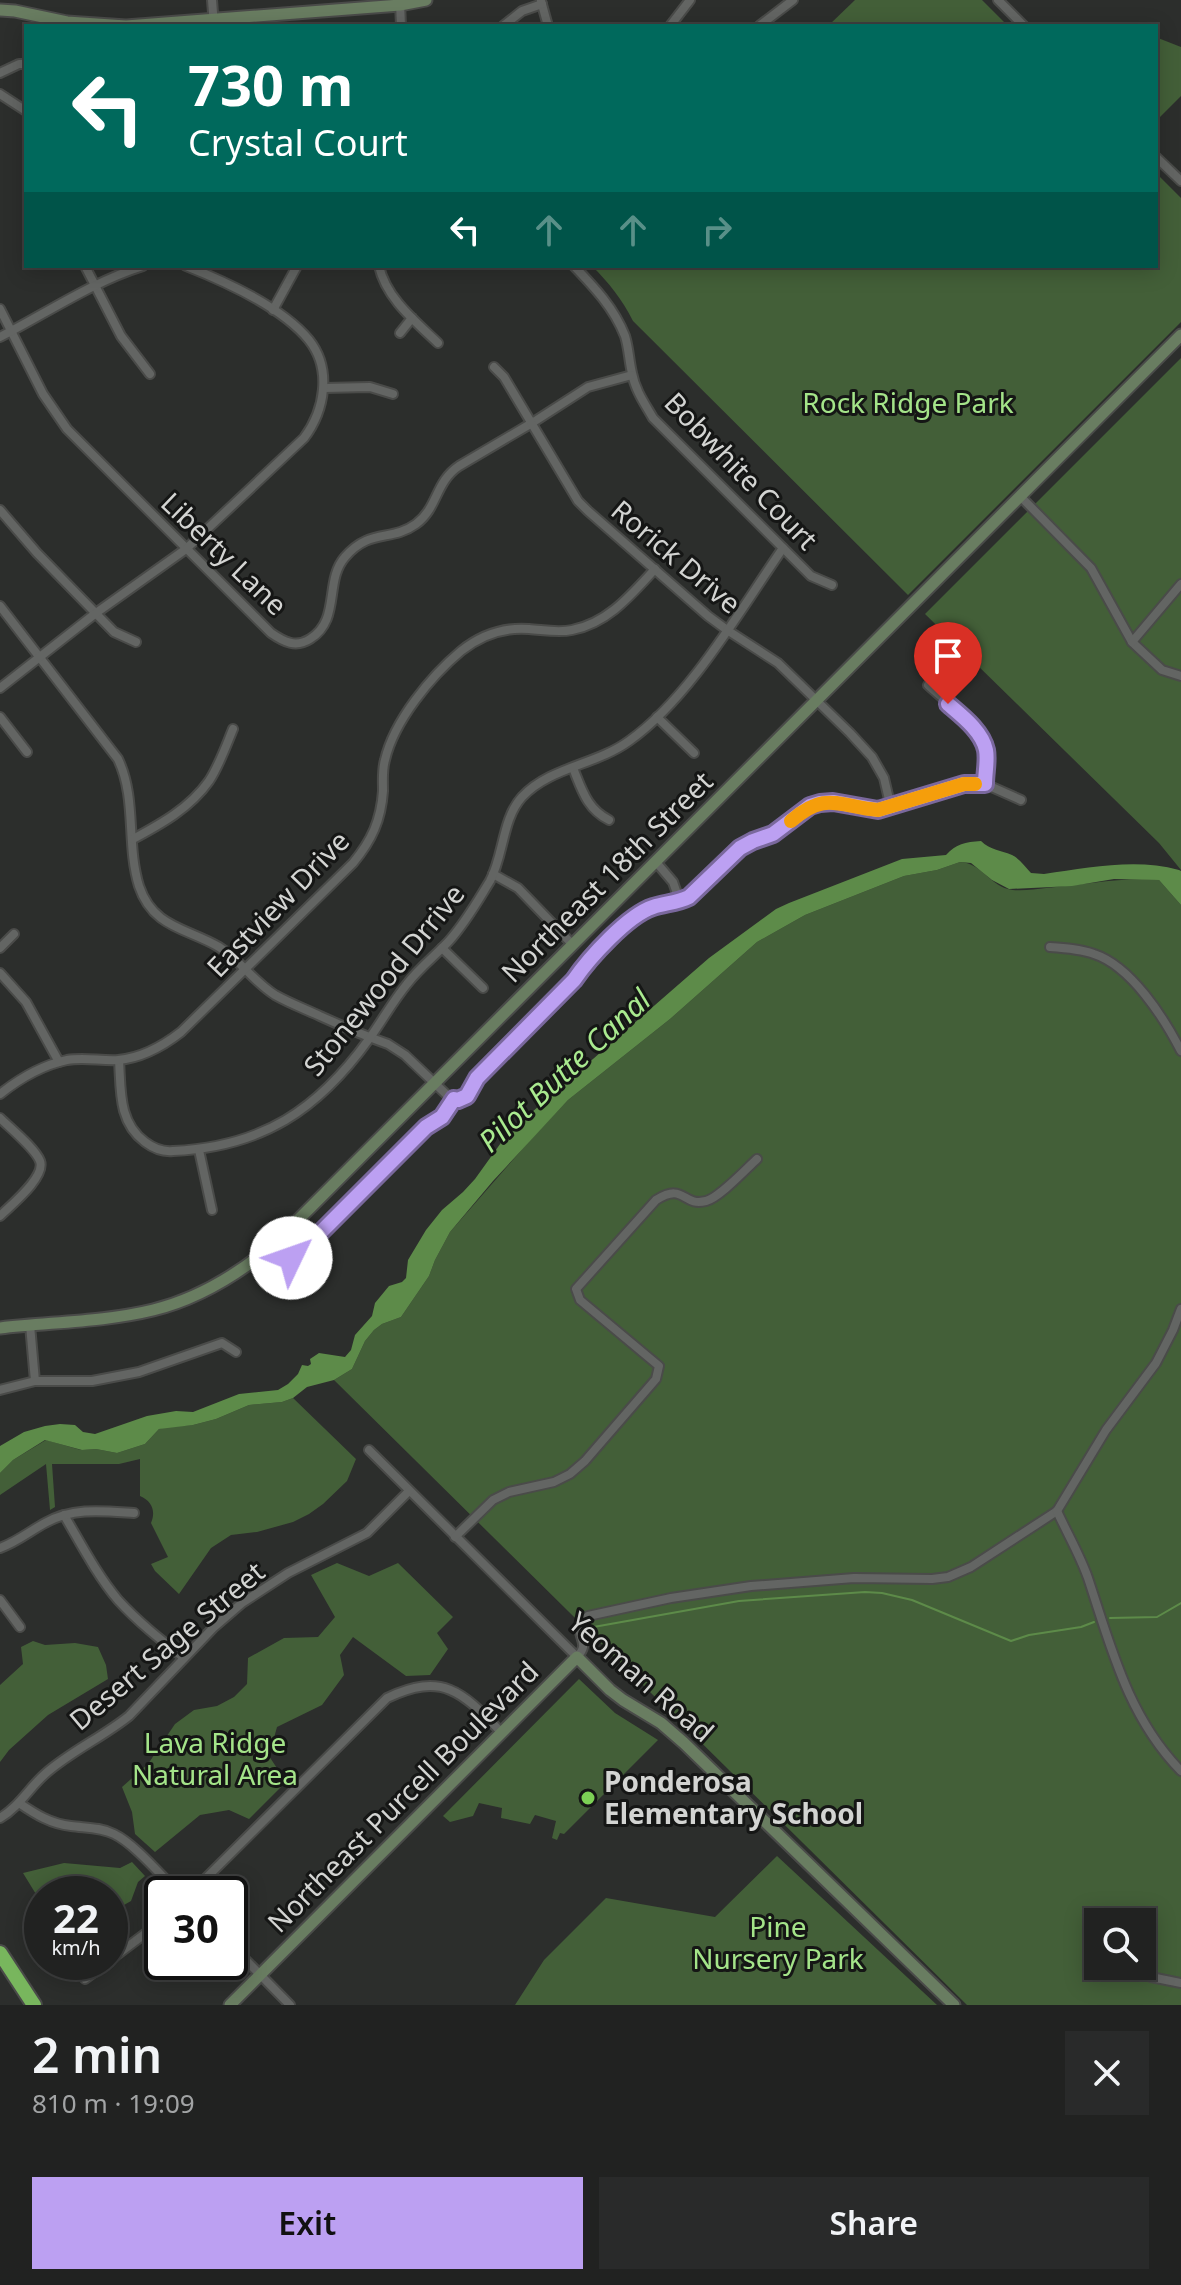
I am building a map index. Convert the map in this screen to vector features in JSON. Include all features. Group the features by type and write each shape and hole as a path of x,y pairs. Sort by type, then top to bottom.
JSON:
{"highway":[{"path":"0,1953 34,2005"},
{"path":"0,1968 24,2005"}],"main road":[{"path":"170,24 426,0"},
{"path":"0,10 17,5 67,22 96,24"},
{"name":"Northeast 18th Street","path":"0,1328 153,1310 205,1291 253,1262 291,1229 1181,335"},
{"name":"Northeast Purcell Boulevard","path":"230,2005 577,1657"},
{"name":"Yeoman Road","path":"577,1657 610,1690 661,1723 684,1743 954,2005"}],"street":[{"path":"212,0 214,22"},
{"path":"672,24 690,0"},
{"path":"762,24 793,0"},
{"path":"998,0 1022,24"},
{"path":"506,24 522,11 542,2 548,24"},
{"path":"400,3 401,24"},
{"path":"0,73 24,64"},
{"path":"0,94 24,110"},
{"path":"1158,159 1181,181"},
{"path":"86,268 121,336 150,374"},
{"path":"0,337 95,286 136,268"},
{"path":"0,688 96,613 186,549 315,424 324,388 323,373 310,341 273,310 239,290 190,268"},
{"path":"273,310 296,268"},
{"path":"379,268 388,289 438,343"},
{"name":"Bobwhite Court","path":"576,268 602,294 614,313 624,334 640,397 653,418 811,576 832,585"},
{"name":"Liberty Lane","path":"0,309 51,410 67,429 271,633 295,645 307,642 324,626 336,572 342,560 363,541 415,525 430,508 447,473 588,387 632,375"},
{"path":"400,333 412,318"},
{"name":"Rorick Drive","path":"494,367 504,377 578,501 727,630 778,663 872,757 884,778 891,808"},
{"path":"324,388 370,387 393,394"},
{"path":"1021,497 1091,568 1132,642 1162,670 1181,676"},
{"path":"0,510 28,544 114,632 136,642"},
{"name":"Stonewood Drrive","path":"119,1060 125,1118 135,1134 165,1152 199,1150 243,1140 303,1110 331,1084 370,1038 407,982 467,919 493,874 511,814 520,799 544,779 627,743 657,717 688,683 783,548"},
{"name":"Eastview Drive","path":"0,1094 30,1074 59,1062 87,1058 119,1060 163,1046 181,1032 366,847 381,815 384,761 393,738 421,693 437,674 466,648 488,634 503,630 570,630 591,624 622,603 655,569"},
{"path":"1132,642 1181,584"},
{"path":"0,606 118,759 129,793 139,887 156,913 181,931 231,955 276,995 388,1044 405,1055 447,1095 458,1100 467,1096 477,1078 630,920 653,907 680,902 697,892 740,848 773,834 810,806 833,802 878,810 964,784 985,784 1021,800"},
{"path":"928,685 980,737 986,751 985,784"},
{"path":"0,717 27,752"},
{"path":"657,717 694,753"},
{"path":"133,839 199,794 210,779 233,729"},
{"path":"573,768 592,809 609,820"},
{"path":"656,862 673,882 680,902"},
{"path":"493,874 518,888 573,945"},
{"path":"0,948 14,934"},
{"path":"1050,947 1096,954 1120,967 1157,1012 1181,1051"},
{"path":"442,948 483,988"},
{"path":"0,973 26,1002 59,1062"},
{"path":"291,1258 305,1248 426,1127 442,1117 454,1099"},
{"path":"0,1118 40,1160 41,1169 36,1179 0,1216"},
{"path":"199,1150 212,1210"},
{"path":"455,1537 493,1500 509,1492 554,1482 570,1474 656,1379 659,1366 580,1300 576,1289 656,1200 668,1193 676,1193 694,1202 708,1201 757,1159"},
{"path":"577,1657 584,1645 579,1626 588,1616 671,1598 796,1581 932,1579 948,1577 971,1567 1057,1511 1106,1430 1156,1363 1181,1309"},
{"path":"30,1325 35,1381"},
{"path":"0,1390 35,1381 92,1381 127,1374 222,1343 236,1352"},
{"name":"Yeoman Road","path":"369,1450 577,1657"},
{"name":"Desert Sage Street","path":"0,1818 19,1803 47,1772 129,1716 213,1628 242,1603 288,1573 367,1533 409,1491"},
{"path":"0,1548 64,1515 86,1511 134,1513"},
{"path":"1057,1511 1087,1574 1116,1665 1131,1699 1161,1748 1181,1771"},
{"path":"64,1515 117,1598 184,1658"},
{"path":"0,1600 20,1627"},
{"path":"208,1876 387,1698 425,1685 448,1689 472,1702 502,1733"},
{"path":"19,1803 59,1824 91,1827 115,1834 161,1876"},
{"path":"128,1947 144,1935"},
{"path":"248,1963 290,2005"},
{"path":"1156,1978 1181,1983"}],"green space":[{"path":"855,0 982,0 1006,24 830,24"},
{"path":"1158,38 1181,47 1181,96 1158,119"},
{"name":"Rock Ridge Park","path":"1158,175 1181,198 1181,322 908,595 633,321 615,292 594,268 1158,268"},
{"path":"1181,358 1181,870 1159,843 925,614"},
{"path":"960,862 974,866 1001,886 1017,890 1117,880 1159,880 1181,905 1181,2005 967,2005 334,1380 352,1369 365,1341 374,1330 401,1317 429,1276 450,1232 568,1100 670,1019 757,942 805,915 904,876"},
{"path":"293,1398 356,1459 347,1481 323,1504 293,1522 231,1535 211,1548 179,1594 151,1564 168,1557 151,1523 152,1507 140,1496 140,1459 119,1464 52,1464 55,1507 50,1510 46,1464 0,1495 0,1473 13,1460 46,1440 81,1450 117,1453 145,1444 165,1427 193,1425 249,1405"},
{"name":"Lava Ridge Natural Area","path":"337,1563 369,1576 398,1563 453,1617 437,1633 448,1649 430,1675 406,1676 353,1637 340,1655 344,1675 322,1705 277,1727 269,1756 286,1782 249,1819 229,1810 200,1815 155,1852 135,1834 132,1812 122,1787 148,1764 175,1724 194,1710 217,1706 234,1697 247,1684 248,1658 284,1638 318,1637 335,1617 311,1575"},
{"name":"Lava Ridge Natural Area","path":"33,1641 45,1645 75,1643 98,1647 108,1679 48,1715 0,1762 0,1685 23,1664 21,1647"},
{"path":"579,1679 615,1713 658,1740 564,1834 560,1833 557,1840 552,1838 556,1821 535,1815 530,1824 501,1818 502,1808 479,1803 473,1816 450,1822 443,1816"},
{"name":"Pine Nursery Park","path":"777,1856 937,2005 515,2005 544,1960 606,1898 715,1917"},
{"path":"132,1862 145,1876 138,1882 128,1903 128,1876 25,1876 23,1873 64,1863 120,1868"}],"shaded area":[{"path":"981,841 1015,857 1031,873 1129,864 1179,870 1181,905 1159,880 1114,879 1072,886 1009,889 971,863 960,862 904,876 805,915 757,942 670,1019 568,1100 450,1232 429,1276 401,1317 374,1330 365,1341 352,1369 334,1380 307,1387 282,1402 249,1405 216,1419 159,1429 145,1444 117,1453 82,1450 45,1440 13,1460 0,1473 0,1446 24,1432 60,1424 75,1425 83,1432 95,1434 147,1416 176,1411 193,1412 239,1394 278,1390 298,1374 302,1365 311,1364 310,1359 319,1353 345,1357 351,1350 355,1335 372,1316 375,1303 389,1286 406,1278 408,1260 426,1230 475,1179 508,1133 709,958 776,909 789,903 902,859 946,855 961,844"}],"waterway":[{"path":"588,1628 739,1601 865,1592 912,1600 1011,1641 1094,1622"},
{"path":"1110,1618 1157,1617 1181,1603"}],"slow traffic":[{"path":"791,821 801,811 820,803 845,803 878,810 964,784 975,784"}],"place":[{"name":"Ponderosa Elementary School","path":"588,1798"}],"route":[{"path":"291,1258 305,1248 426,1127 442,1117 454,1099 467,1096 477,1078 639,913 680,902 697,892 740,848 773,834 810,806 833,802 878,810 964,784 985,784 986,751 980,737 948,704"}],"water label":[{"name":"Pilot Butte Canal","path":"565,1071"}]}
